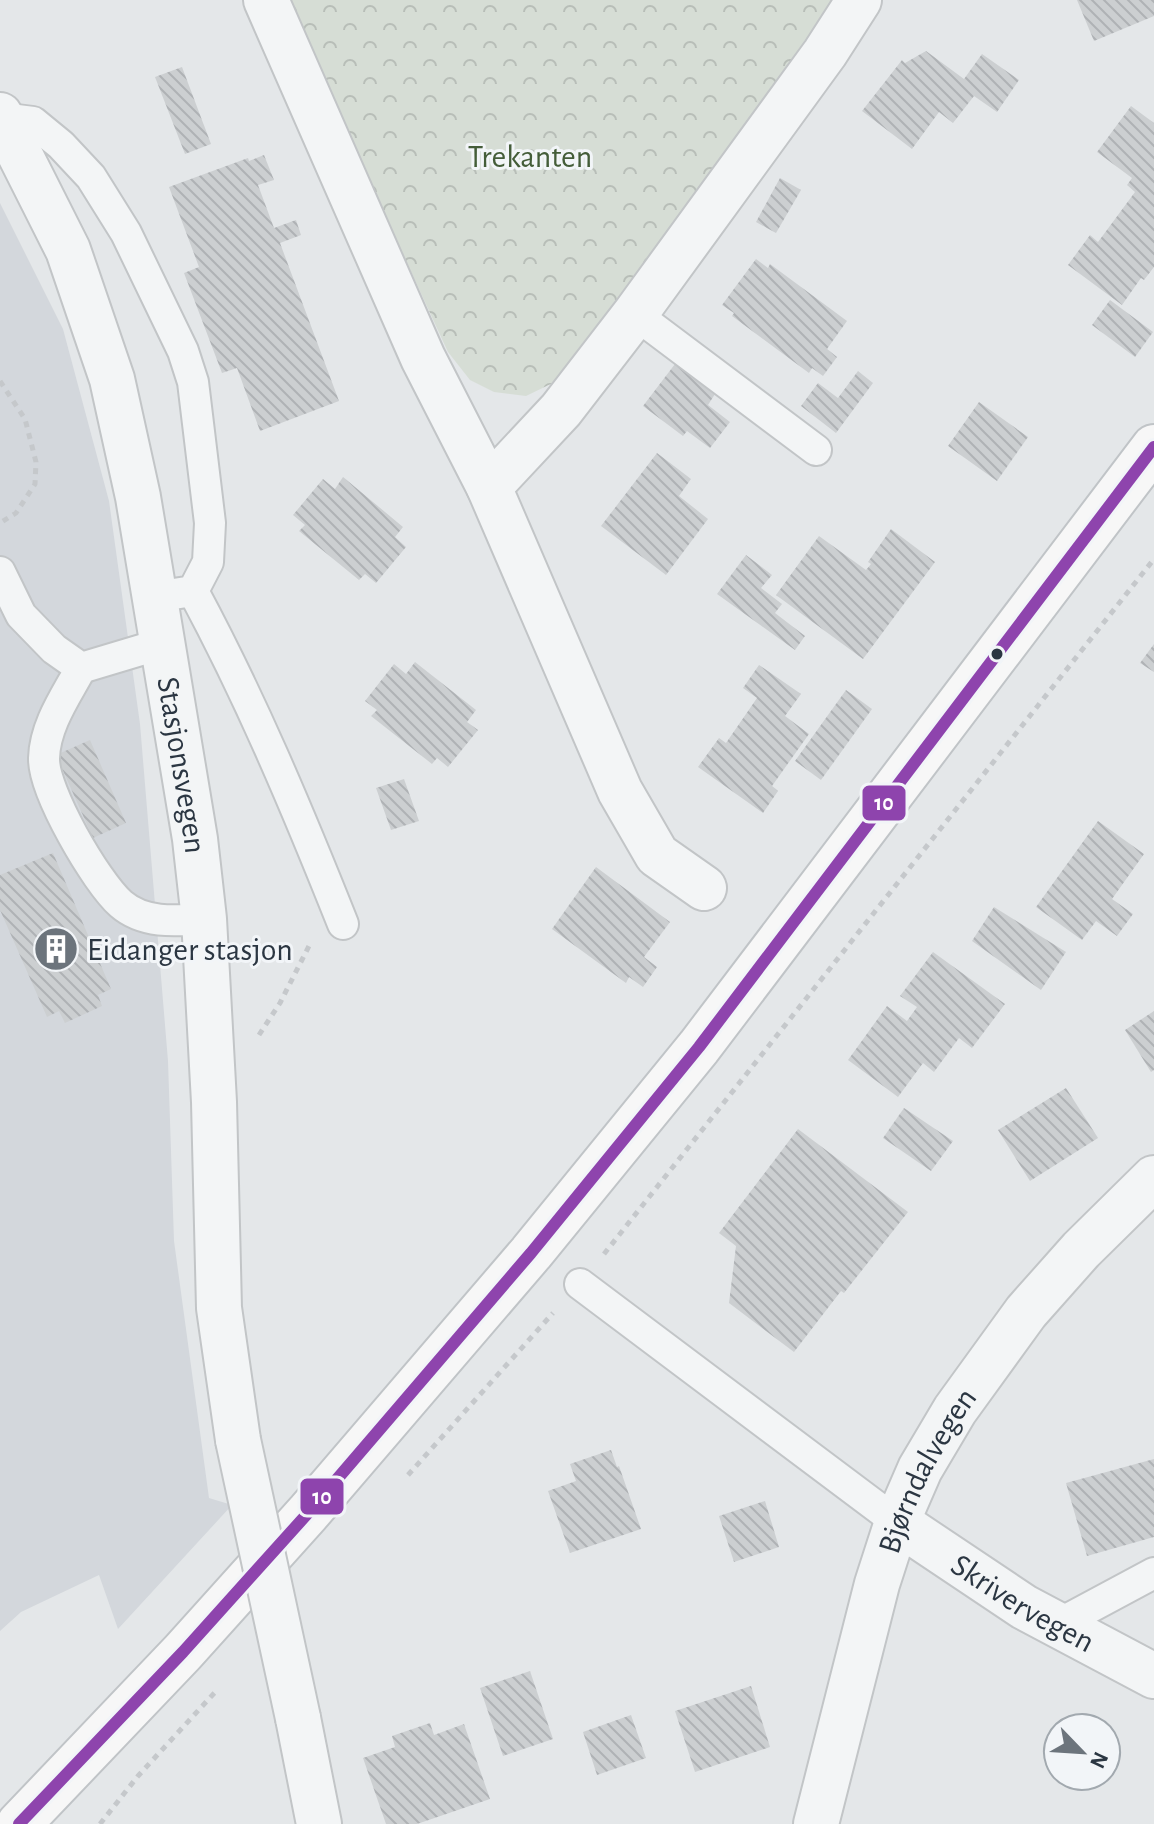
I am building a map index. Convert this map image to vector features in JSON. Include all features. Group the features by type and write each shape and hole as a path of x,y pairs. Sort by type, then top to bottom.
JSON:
{"main road":[{"path":"19,1824 183,1652 308,1513 531,1253 709,1035 1154,447"}],"street":[{"path":"266,0 423,358 489,487 620,791 657,855 704,888"},
{"path":"489,487 561,410 635,314 825,53 859,0"},
{"name":"Stasjonsvegen","path":"1,116 68,250 112,379 138,497 174,594 161,644 195,839 204,919 214,1102 219,1308 238,1440 319,1824"},
{"name":"Bjørndalvegen","path":"816,1824 877,1584 897,1522 920,1469 955,1410 1026,1312 1081,1250 1154,1178"},
{"name":"Skrivervegen","path":"897,1522 1057,1625 1154,1676"}],"lane":[{"path":"1,116 33,122 61,145 91,177 126,233 183,351 193,382 210,523 208,562 174,594 223,648 279,765 338,911"},
{"path":"635,314 816,450"},
{"path":"0,572 21,615 54,649 81,668"},
{"path":"161,644 81,668 49,728 44,760 48,782 84,857 122,905 159,922 204,919"},
{"path":"580,1284 897,1522"},
{"path":"1057,1625 1154,1573"}],"path":[{"path":"0,381 25,419 36,462 35,484 16,513 0,523"},
{"path":"255,1040 338,911"}],"shaded area":[{"path":"0,203 63,329 109,501 140,724 168,1061 174,1241 209,1498 232,1505 118,1629 99,1575 21,1612 0,1631"}],"green space":[{"name":"Trekanten","path":"286,0 835,0 559,380 526,396 494,392 470,380 448,352"}],"building":[{"path":"1077,0 1154,0 1154,16 1094,41"},
{"path":"926,51 964,79 982,54 1019,80 997,112 974,96 953,123 939,112 912,149 862,111 902,60 905,63"},
{"path":"182,67 211,144 185,154 155,77"},
{"path":"1131,106 1154,123 1154,267 1144,280 1141,278 1122,305 1068,265 1090,235 1098,242 1135,192 1127,185 1132,178 1097,152"},
{"path":"264,155 274,180 258,185 274,228 296,220 301,235 280,243 339,401 260,431 237,368 222,373 184,273 199,267 169,187"},
{"path":"780,178 801,190 776,233 756,222"},
{"path":"756,259 768,268 770,264 847,321 827,349 837,357 823,376 812,368 809,373 732,316 734,313 722,305"},
{"path":"1110,300 1153,332 1135,357 1092,325"},
{"path":"675,364 715,394 708,405 730,422 710,448 687,431 683,436 643,406"},
{"path":"858,371 873,383 836,433 801,406 818,383 838,398"},
{"path":"979,402 1028,437 997,481 948,446"},
{"path":"657,453 691,479 679,496 708,519 666,575 601,526"},
{"path":"343,477 403,527 395,537 406,547 376,583 365,574 359,580 299,531 305,525 293,515 323,479 335,489"},
{"path":"891,529 935,562 863,659 776,595 819,536 866,570 871,564 868,562"},
{"path":"746,555 772,575 761,588 782,604 775,613 805,636 795,650 717,594"},
{"path":"1154,644 1154,672 1140,663"},
{"path":"415,662 476,710 467,722 478,730 448,767 437,758 432,764 371,716 377,710 365,701 394,664 406,674"},
{"path":"759,665 801,694 785,716 809,734 772,786 778,791 763,813 698,767 719,738 726,743 757,698 743,688"},
{"path":"846,690 872,709 821,780 795,761"},
{"path":"90,740 126,823 93,838 56,755"},
{"path":"404,779 419,821 391,830 376,788"},
{"path":"1098,821 1144,854 1112,899 1133,914 1117,936 1096,921 1082,940 1036,907"},
{"name":"Eidanger stasjon","path":"53,853 111,989 98,995 102,1006 65,1023 59,1011 47,1017 0,910 0,875"},
{"path":"596,867 670,922 644,957 657,967 643,987 629,977 626,983 552,929"},
{"path":"994,907 1066,952 1041,990 972,941"},
{"path":"933,952 1005,1004 972,1048 959,1038 934,1072 923,1063 898,1097 848,1060 887,1006 907,1021 917,1007 900,996"},
{"path":"1154,1011 1154,1070 1151,1072 1125,1030"},
{"path":"1066,1088 1098,1138 1030,1181 998,1130"},
{"path":"904,1108 953,1141 931,1171 883,1138"},
{"path":"798,1129 908,1212 794,1352 729,1303 736,1246 719,1233"},
{"path":"611,1450 641,1529 570,1553 548,1491 576,1481 570,1464"},
{"path":"1154,1459 1154,1537 1087,1556 1066,1483"},
{"path":"765,1501 779,1547 734,1562 719,1516"},
{"path":"530,1671 553,1739 503,1756 480,1688"},
{"path":"751,1686 770,1747 695,1772 675,1711"},
{"path":"631,1715 646,1758 597,1775 583,1732"},
{"path":"430,1723 434,1735 464,1724 490,1799 417,1824 386,1824 363,1758 395,1747 392,1736"}],"transit line":[{"name":"10","path":"19,1824 183,1652 308,1513 531,1253 699,1047 1154,447"}],"place":[{"name":"Eidanger stasjon","path":"56,949"}]}
